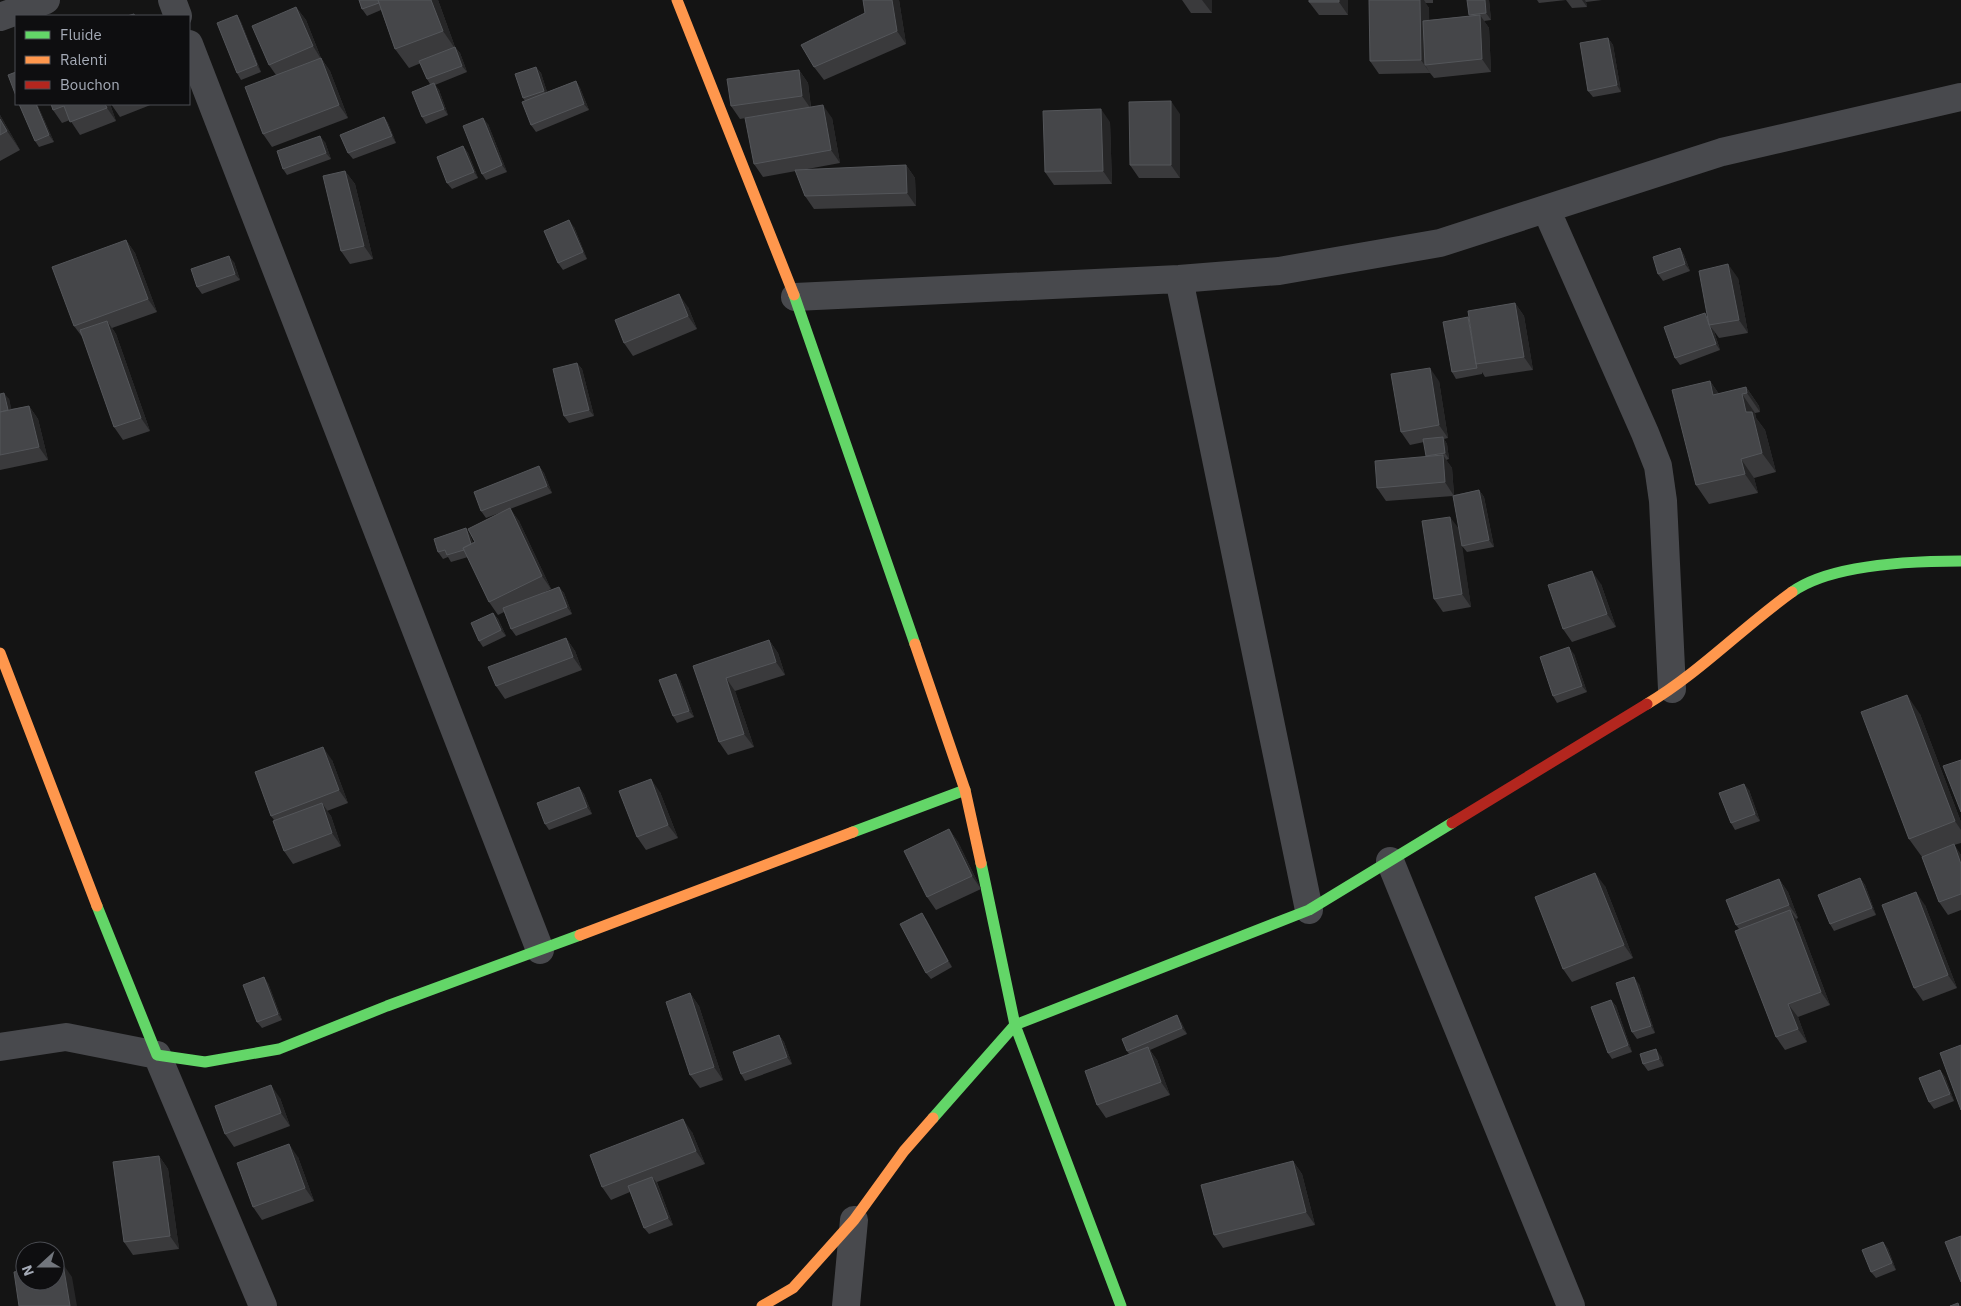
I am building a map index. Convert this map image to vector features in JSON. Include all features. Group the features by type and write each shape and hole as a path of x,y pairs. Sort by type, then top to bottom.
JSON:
{"street":[{"path":"0,17 46,0"},
{"path":"172,0 178,15"},
{"path":"677,0 795,297 965,790 1014,1025 1120,1306"},
{"path":"190,47 540,950"},
{"path":"795,297 1179,279 1279,271 1440,243 1722,152 1961,97"},
{"path":"1546,209 1658,466 1663,501 1672,689"},
{"path":"1179,279 1309,910"},
{"path":"762,1306 792,1288 854,1220 904,1151 1014,1025 1309,910 1672,689 1764,612 1803,584 1845,571 1918,561 1961,561"},
{"path":"0,653 96,904 157,1055 263,1306"},
{"path":"0,1048 66,1037 157,1055 206,1062 279,1049 387,1006 965,790"},
{"path":"1390,861 1571,1306"},
{"path":"846,1306 854,1220"}],"building":[{"path":"359,0 378,0 379,3 362,9"},
{"path":"378,0 431,0 443,31 395,49"},
{"path":"863,0 892,0 897,31 814,67 801,45 865,13"},
{"path":"1309,0 1339,0 1339,2 1309,2"},
{"path":"1369,0 1420,0 1421,60 1370,61"},
{"path":"1467,0 1485,0 1486,13 1469,15"},
{"path":"296,7 313,46 269,65 252,26"},
{"path":"237,15 257,65 237,73 217,23"},
{"path":"1480,15 1482,59 1425,65 1423,21"},
{"path":"1608,38 1617,85 1588,91 1580,43"},
{"path":"455,47 462,66 427,79 419,61"},
{"path":"321,58 339,105 263,134 245,87"},
{"path":"536,67 544,91 523,98 515,74"},
{"path":"799,70 802,96 731,106 727,79"},
{"path":"15,72 15,93 8,75"},
{"path":"576,81 584,104 531,125 522,102"},
{"path":"434,83 444,109 422,117 412,92"},
{"path":"1171,101 1171,165 1130,165 1129,102"},
{"path":"19,105 36,105 49,135 35,141"},
{"path":"51,105 106,105 107,108 70,122 64,106 53,110"},
{"path":"823,105 831,150 754,164 745,118"},
{"path":"1101,109 1103,171 1045,172 1043,111"},
{"path":"384,117 392,136 348,153 340,135"},
{"path":"483,118 502,165 482,174 463,126"},
{"path":"0,119 7,131 0,135"},
{"path":"320,136 326,153 283,169 277,151"},
{"path":"463,146 474,172 447,183 437,157"},
{"path":"906,165 907,193 805,196 795,170"},
{"path":"345,171 364,246 341,251 323,176"},
{"path":"569,220 583,252 558,263 544,231"},
{"path":"126,240 148,299 74,326 52,267"},
{"path":"1680,248 1685,264 1658,274 1653,257"},
{"path":"229,256 235,274 197,287 191,269"},
{"path":"1728,264 1739,320 1709,325 1699,271"},
{"path":"679,294 688,316 624,343 615,320"},
{"path":"1515,303 1524,357 1476,364 1468,311"},
{"path":"1705,313 1716,344 1675,358 1664,327"},
{"path":"1468,317 1477,368 1452,372 1443,322"},
{"path":"107,321 141,418 114,427 80,330"},
{"path":"577,363 589,410 564,416 553,369"},
{"path":"1430,368 1439,425 1401,432 1391,374"},
{"path":"1710,381 1713,395 1746,387 1747,393 1742,394 1746,412 1752,412 1762,453 1741,459 1745,474 1696,485 1672,390"},
{"path":"4,393 8,410 0,412 0,394"},
{"path":"29,406 39,447 0,455 0,412"},
{"path":"1443,437 1445,453 1426,456 1423,439"},
{"path":"1443,455 1445,482 1377,488 1375,461"},
{"path":"539,466 547,486 481,511 474,492"},
{"path":"1479,490 1489,540 1462,546 1453,496"},
{"path":"510,508 542,576 489,602 463,548 475,542 468,529"},
{"path":"1450,517 1462,594 1434,599 1422,521"},
{"path":"466,528 471,544 463,548 464,550 447,555 445,550 438,552 434,539"},
{"path":"1592,571 1607,614 1563,629 1548,585"},
{"path":"559,587 567,607 511,629 503,608"},
{"path":"493,613 501,630 479,641 471,623"},
{"path":"566,638 573,657 496,686 488,667"},
{"path":"769,640 776,662 726,678 744,734 719,742 693,666"},
{"path":"1569,647 1582,686 1553,696 1540,657"},
{"path":"676,674 689,711 673,716 659,680"},
{"path":"1907,695 1955,821 1909,839 1861,712"},
{"path":"323,747 339,790 271,816 255,772"},
{"path":"1961,760 1961,812 1943,766"},
{"path":"651,779 668,825 637,837 619,791"},
{"path":"1744,784 1755,814 1731,823 1719,793"},
{"path":"579,787 587,807 545,824 537,803"},
{"path":"322,803 332,833 284,851 273,821"},
{"path":"949,829 972,876 927,897 904,851"},
{"path":"1954,844 1961,864 1961,894 1939,902 1922,857"},
{"path":"1595,873 1624,945 1563,969 1535,897"},
{"path":"1860,878 1872,908 1830,924 1818,895"},
{"path":"1779,879 1789,905 1736,925 1726,900"},
{"path":"1916,892 1948,975 1914,988 1882,905"},
{"path":"1790,910 1821,992 1788,1004 1798,1029 1776,1037 1735,931"},
{"path":"922,913 948,961 926,973 900,924"},
{"path":"264,977 278,1014 257,1022 243,985"},
{"path":"1634,977 1651,1026 1632,1032 1616,983"},
{"path":"690,993 714,1067 690,1075 666,1002"},
{"path":"1611,1000 1628,1045 1608,1053 1591,1007"},
{"path":"1177,1015 1182,1028 1127,1051 1122,1039"},
{"path":"779,1035 787,1057 741,1074 733,1052"},
{"path":"1961,1045 1961,1110 1940,1053"},
{"path":"1148,1047 1161,1082 1097,1105 1085,1071"},
{"path":"1656,1049 1659,1059 1643,1064 1640,1054"},
{"path":"1940,1070 1950,1094 1929,1102 1919,1078"},
{"path":"271,1085 281,1113 225,1134 215,1106"},
{"path":"683,1119 696,1151 602,1187 590,1155"},
{"path":"289,1144 305,1188 253,1207 237,1163"},
{"path":"159,1156 170,1236 124,1242 113,1162"},
{"path":"1293,1161 1306,1212 1214,1235 1201,1185"},
{"path":"652,1177 668,1218 644,1228 628,1186"},
{"path":"1961,1236 1961,1282 1945,1242"},
{"path":"1883,1242 1892,1263 1871,1272 1862,1250"},
{"path":"65,1276 70,1306 19,1306 17,1291 65,1291"}],"traffic: fast":[{"path":"794,295 915,644"},
{"path":"1792,592 1828,575 1850,570 1897,563 1961,561"},
{"path":"853,832 965,790"},
{"path":"933,1118 1015,1025 1309,910 1452,823"},
{"path":"981,863 1015,1025 1121,1306"},
{"path":"97,906 157,1055 205,1062 279,1049 387,1006 580,935"}],"traffic: slow":[{"path":"677,0 794,295"},
{"path":"1647,704 1685,678 1792,592"},
{"path":"915,644 965,790 981,863"},
{"path":"0,653 97,906"},
{"path":"580,935 853,832"},
{"path":"762,1306 793,1288 854,1220 904,1151 933,1118"}],"traffic: jam":[{"path":"1452,823 1647,704"}]}
